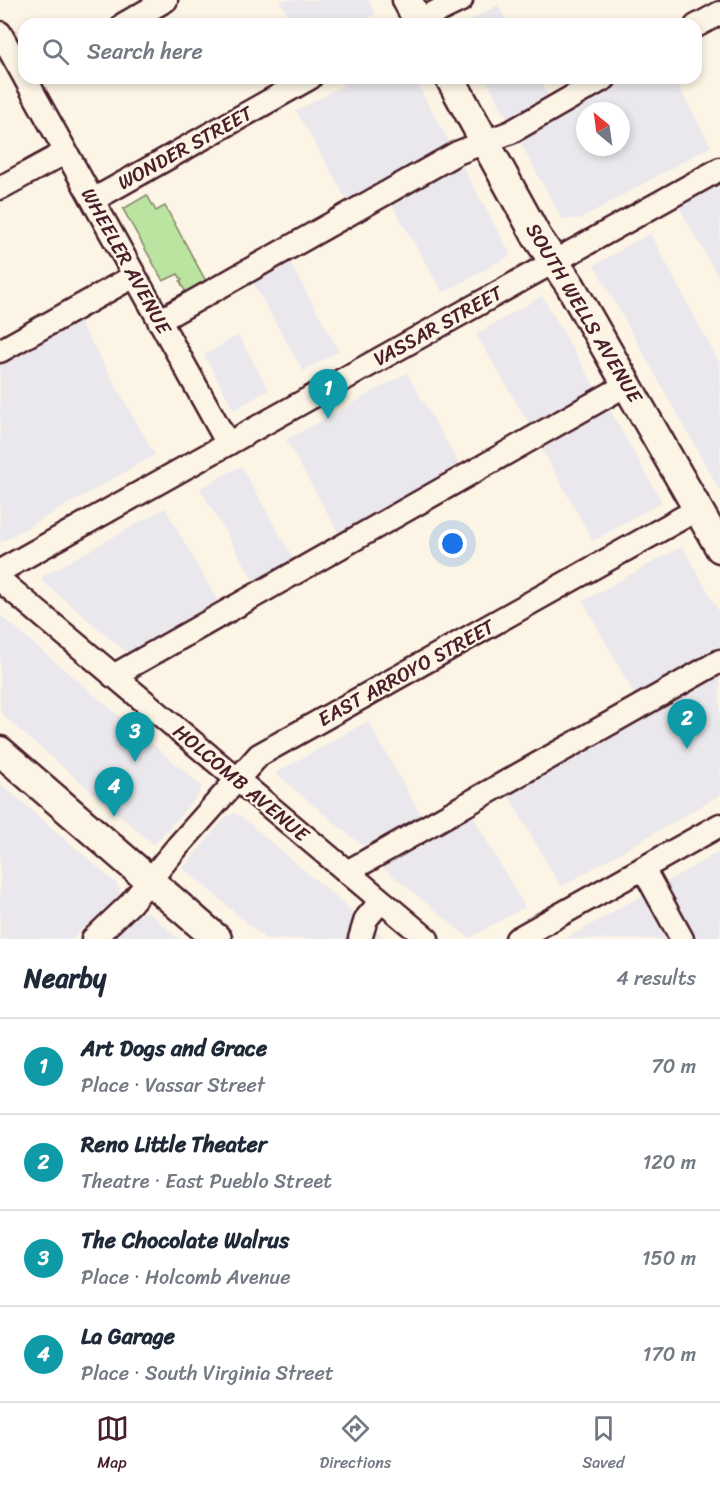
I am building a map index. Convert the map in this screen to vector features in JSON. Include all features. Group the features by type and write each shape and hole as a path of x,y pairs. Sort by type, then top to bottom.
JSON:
{"main road":[{"name":"SOUTH WELLS AVENUE","path":"453,84 537,237 570,285 720,548"},
{"path":"0,751 218,939"}],"street":[{"path":"134,18 166,0"},
{"path":"414,17 461,0"},
{"path":"702,23 720,13"},
{"name":"WHEELER AVENUE","path":"0,33 18,64"},
{"name":"WHEELER AVENUE","path":"29,84 228,444"},
{"name":"WONDER STREET","path":"93,200 299,84"},
{"path":"159,321 457,153 511,132 595,84"},
{"path":"0,188 66,152"},
{"name":"VASSAR STREET","path":"0,571 720,169"},
{"path":"0,351 134,276"},
{"path":"113,676 628,384"},
{"name":"EAST ARROYO STREET","path":"93,939 117,918 259,755 698,509"},
{"name":"HOLCOMB AVENUE","path":"0,580 424,938"},
{"path":"347,872 720,661"},
{"path":"517,939 720,825"},
{"path":"643,868 682,939"},
{"path":"364,937 366,919 381,901"}],"shaded area":[{"path":"279,0 368,0 376,14 368,18 290,18"},
{"path":"498,5 505,18 475,18"},
{"path":"345,84 417,84 452,147 350,205 296,111"},
{"path":"488,84 542,84 550,98 509,121"},
{"path":"607,84 677,84 711,146 580,219 562,219 516,135"},
{"path":"459,160 511,255 443,293 389,200"},
{"path":"720,184 720,280 679,207"},
{"path":"650,233 720,364 720,491 594,265"},
{"path":"287,257 339,351 303,371 250,278"},
{"path":"542,296 598,392 532,429 476,334"},
{"path":"77,317 155,455 0,543 0,360"},
{"path":"238,335 269,390 234,410 204,355"},
{"path":"407,373 462,469 341,537 286,440"},
{"path":"607,405 662,502 593,541 539,444"},
{"path":"241,466 296,563 256,585 200,488"},
{"path":"165,508 220,605 131,656 40,578"},
{"path":"682,546 720,613 720,652 636,698 583,601"},
{"path":"0,615 202,786 199,794 154,845 2,715 0,708"},
{"path":"720,668 720,795 561,887 505,790"},
{"path":"368,721 422,817 366,849 275,773"},
{"path":"0,783 115,882 120,889 120,895 72,939 0,939"},
{"path":"469,810 525,907 469,938 376,862"},
{"path":"235,813 386,939 266,939 183,868 226,817"},
{"path":"717,853 720,858 720,939 565,939"},
{"path":"148,912 179,939 113,939 141,913"}],"green space":[{"path":"147,195 156,211 165,206 208,285 186,297 180,281 182,280 178,274 163,281 123,209"}],"place":[{"name":"Art Dogs and Grace","path":"328,419"},
{"name":"Reno Little Theater","path":"687,749"},
{"name":"The Chocolate Walrus","path":"135,762"},
{"name":"La Garage","path":"114,817"}]}
